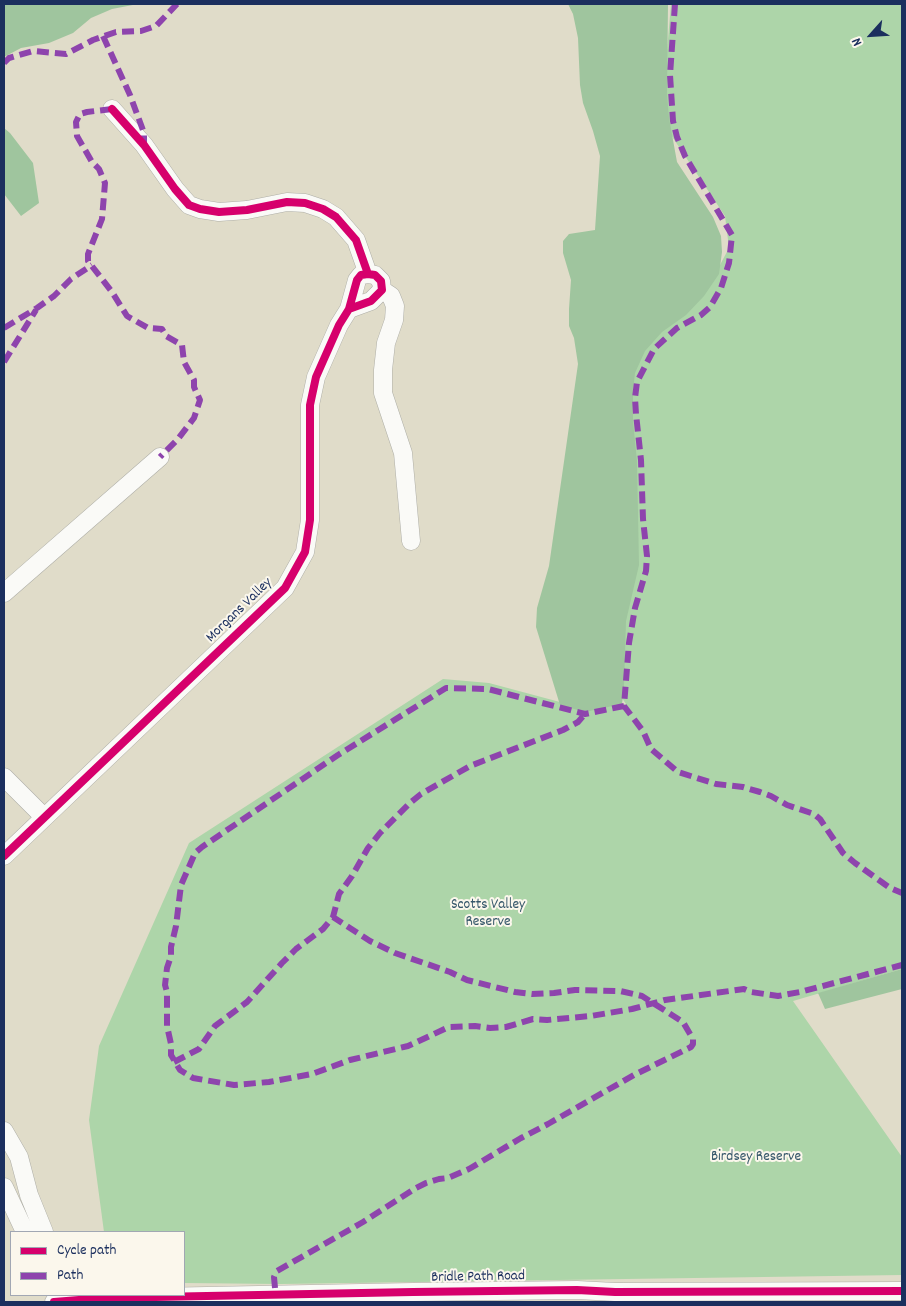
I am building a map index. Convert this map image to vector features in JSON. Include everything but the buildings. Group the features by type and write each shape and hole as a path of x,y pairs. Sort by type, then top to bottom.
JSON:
{"street":[{"path":"112,108 144,145 175,189 189,205 219,212 248,210 287,202 305,203 323,209 336,217 356,240 368,274 375,275 381,281 382,290 391,296 395,306 394,320 386,343 383,393 403,453 411,541"},
{"name":"Morgans Valley","path":"4,856 285,588 305,552 310,520 310,405 316,377 339,325 349,309 357,280 361,276 368,274"},
{"path":"349,309 371,301 382,290"},
{"path":"4,593 160,457"},
{"path":"4,777 44,817"},
{"path":"4,1131 19,1158 29,1195 44,1231"},
{"path":"4,1187 25,1231"},
{"name":"Bridle Path Road","path":"58,1298 104,1300 582,1296 737,1297 902,1291"}],"green space":[{"path":"4,4 138,4 112,9 91,18 73,33 49,43 21,48 4,57"},
{"path":"568,4 668,4 667,93 669,118 677,162 713,217 721,236 722,252 719,274 704,296 686,315 662,332 645,351 635,373 633,421 637,461 639,565 626,621 622,704 585,712 560,705 536,627 537,608 549,566 578,364 574,338 569,326 571,280 563,253 563,241 569,234 595,230 600,156 583,103 580,85 578,38 573,14"},
{"name":"Scotts Valley Reserve","path":"671,4 902,4 902,969 793,1001 902,1157 902,1275 280,1284 185,1283 185,1231 104,1231 89,1120 99,1046 189,843 443,679 489,683 586,709 626,704 618,692 617,365 712,280 729,248 725,216 669,132 663,98"},
{"path":"4,128 33,163 39,203 21,216 4,194"},
{"path":"902,969 902,989 825,1009 818,993"}],"marked path":[{"path":"4,63 9,58 33,51 66,54 93,40 116,32 141,31 156,26 177,4"},
{"path":"675,4 670,75 673,121 685,156 732,235 729,263 721,288 710,307 701,315 677,328 654,349 637,382 635,398 647,556 646,571 635,608 629,643 624,706 643,731 651,749 678,772 716,784 743,787 760,792 787,805 814,814 820,819 843,853 890,888 902,893"},
{"path":"103,36 130,95 144,133 144,145"},
{"path":"112,109 80,114 76,122 77,136 92,162 99,169 105,183 102,219 88,254 88,261 112,292 127,316 148,328 162,329 166,336 182,345 184,362 194,380 194,387 200,400 194,418 178,439 160,457"},
{"path":"4,328 54,296 71,279 92,265"},
{"path":"4,362 36,310"},
{"path":"624,706 585,714 488,689 446,688 338,755 202,847 195,853 181,885 176,926 165,985 167,992 167,1026 171,1044 171,1055 180,1070 193,1078 234,1085 269,1082 312,1074 350,1060 408,1046 449,1027 506,1027 533,1019 547,1020 591,1016 632,1009 665,1000 744,989 751,992 778,996 902,965"},
{"path":"174,1062 199,1049 215,1026 247,1002 296,949 323,929 333,917 339,894 368,848 410,803 421,794 470,766 563,730 578,722 585,714"},
{"path":"275,1288 274,1277 277,1271 363,1222 416,1188 469,1169 521,1138 634,1075 691,1047 693,1044 693,1039 683,1022 642,996 620,991 575,990 532,994 515,992 467,980 450,972 395,953 370,941 333,917"}],"cycle path":[{"path":"112,109 144,145 175,189 189,205 219,212 247,210 287,202 305,203 323,209 336,217 356,240 368,274"},
{"path":"4,856 285,588 305,552 310,520 310,405 316,377 339,325 349,309 357,280 361,275 375,275 381,281 382,290 371,301 349,309"},
{"path":"54,1302 104,1298 413,1292 577,1290 615,1292 902,1291"}],"park label":[{"name":"Birdsey Reserve","path":"756,1158"}]}
